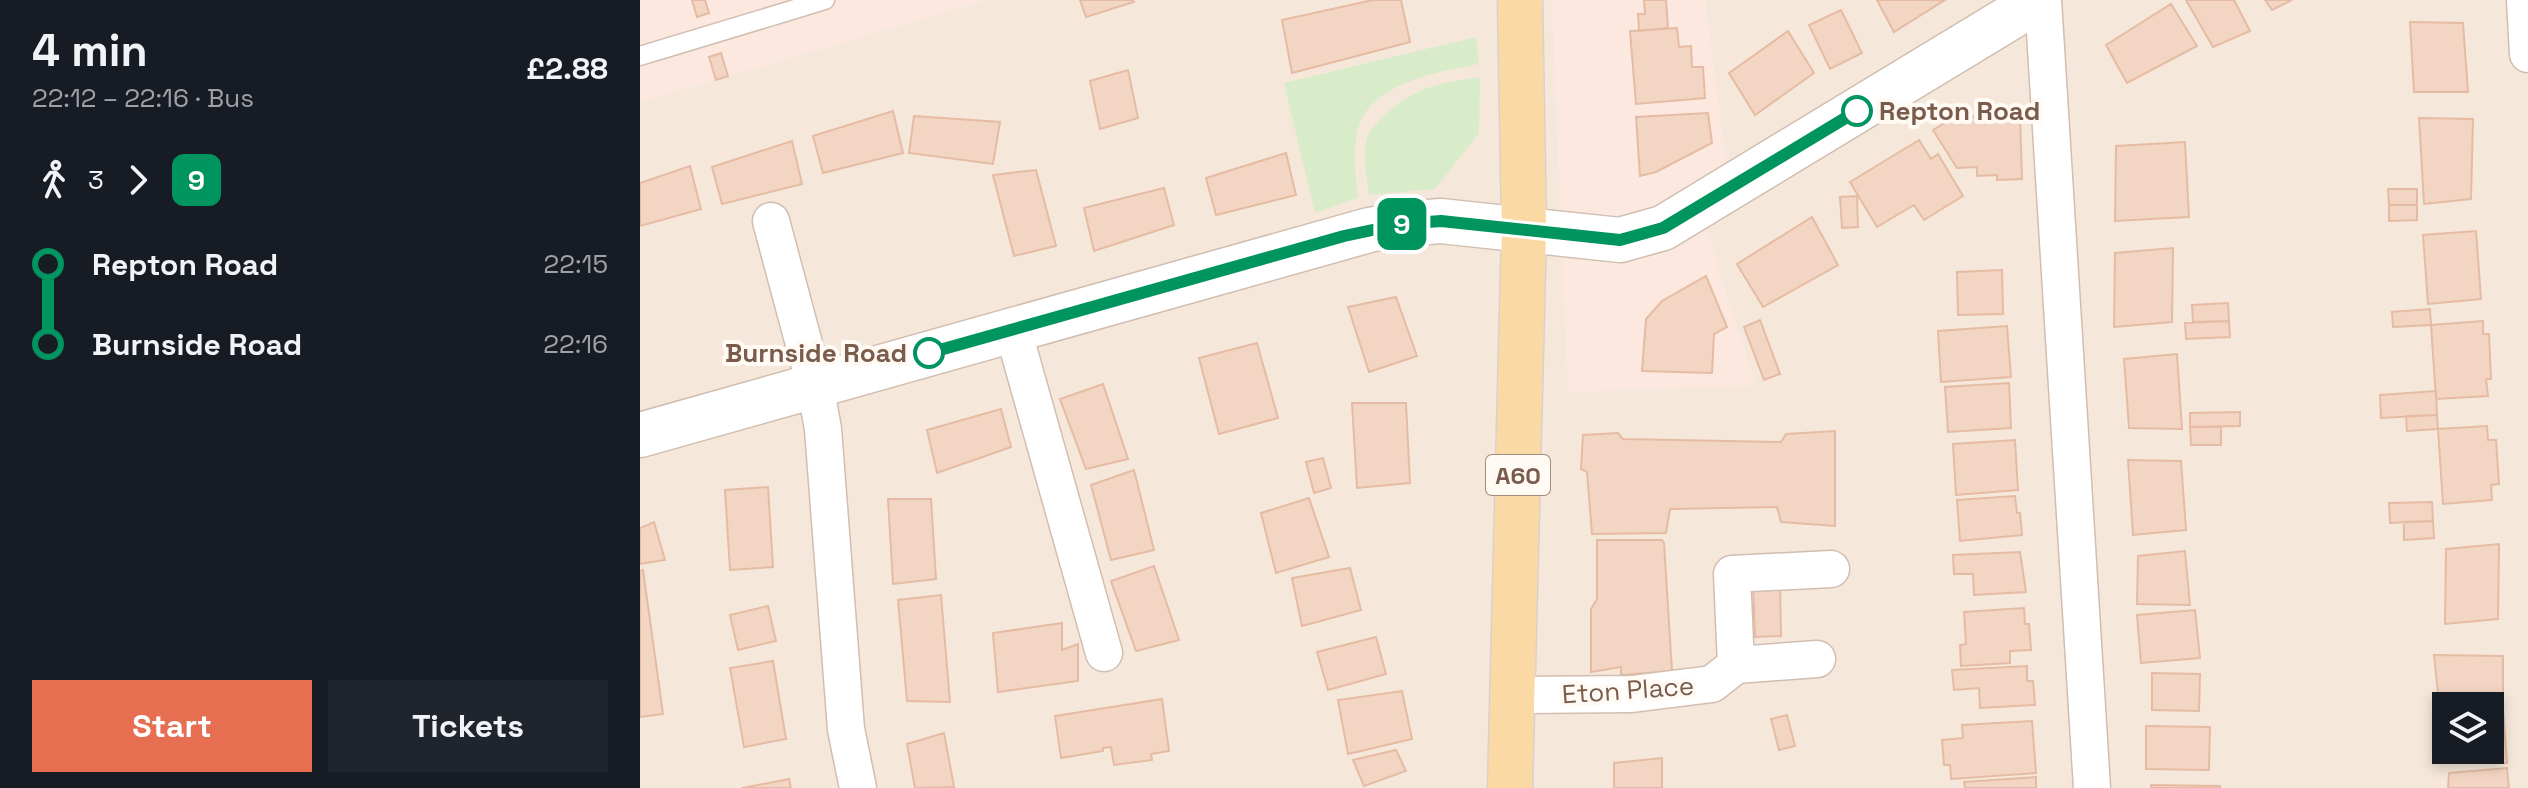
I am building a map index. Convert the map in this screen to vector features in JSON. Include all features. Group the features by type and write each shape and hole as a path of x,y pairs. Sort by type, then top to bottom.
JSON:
{"main road":[{"name":"A60","path":"1510,788 1524,230 1520,0"}],"street":[{"path":"640,435 1369,230 1441,221 1620,240 1663,228 2041,0 2092,788"},
{"path":"2525,0 2528,54"},
{"path":"771,221 815,385 823,429 846,729 858,788"},
{"path":"1013,330 1104,653"},
{"path":"1736,665 1732,574 1831,569"},
{"name":"Eton Place","path":"1513,695 1632,694 1712,684 1736,665 1817,659"}],"lane":[{"path":"640,56 825,0"}],"shaded area":[{"path":"640,0 2528,0 2528,788 640,788"},
{"path":"640,0 987,0 640,102"},
{"path":"1552,0 1705,0 1727,172 1695,193 1755,385 1568,392"}],"green space":[{"path":"1476,37 1479,64 1408,82 1377,100 1365,113 1355,146 1358,198 1315,213 1284,83"},
{"path":"1480,77 1479,133 1435,189 1369,195 1366,145 1368,135 1378,121 1420,91"}],"building":[{"path":"692,0 705,0 709,13 697,17"},
{"path":"1080,0 1133,0 1134,2 1086,17"},
{"path":"1373,0 1401,0 1410,42 1292,73 1282,20"},
{"path":"1644,0 1666,0 1668,28 1639,31 1638,14 1645,14"},
{"path":"1877,0 1945,0 1894,32"},
{"path":"2186,0 2234,0 2250,31 2213,47"},
{"path":"2265,0 2292,0 2272,10"},
{"path":"2171,4 2197,46 2127,83 2106,45"},
{"path":"1841,10 1862,53 1830,69 1809,25"},
{"path":"2410,22 2463,23 2468,92 2414,92"},
{"path":"1677,28 1679,47 1691,46 1692,67 1703,67 1705,98 1636,104 1630,31"},
{"path":"1788,31 1814,73 1755,115 1729,73"},
{"path":"721,53 728,76 716,80 709,57"},
{"path":"1128,70 1138,118 1100,129 1090,81"},
{"path":"893,111 903,153 823,173 813,136"},
{"path":"1708,113 1712,143 1656,172 1640,176 1636,117"},
{"path":"2020,115 2022,179 1997,180 1997,175 1977,176 1977,167 1957,168 1933,130 1955,117"},
{"path":"914,116 1000,122 993,164 909,153"},
{"path":"2419,118 2473,119 2471,199 2424,204"},
{"path":"1919,140 1931,159 1938,154 1963,196 1924,220 1914,205 1877,227 1850,182"},
{"path":"792,141 802,184 722,204 712,167"},
{"path":"2185,142 2189,217 2115,221 2116,146"},
{"path":"1286,153 1296,195 1216,215 1206,178"},
{"path":"690,166 701,209 640,226 640,183"},
{"path":"1036,170 1056,246 1014,256 993,175"},
{"path":"1164,188 1174,225 1094,251 1084,208"},
{"path":"2388,189 2417,189 2417,205 2389,205"},
{"path":"1857,196 1858,227 1842,228 1840,197"},
{"path":"2389,205 2417,205 2417,220 2389,221"},
{"path":"1812,217 1838,265 1763,307 1737,264"},
{"path":"2476,231 2481,299 2428,304 2423,235"},
{"path":"2173,248 2172,322 2114,327 2115,253"},
{"path":"2002,270 2003,314 1958,315 1957,272"},
{"path":"1706,276 1727,327 1714,334 1712,373 1642,371 1646,319 1662,301"},
{"path":"1396,297 1417,356 1369,372 1348,307"},
{"path":"2228,303 2229,321 2193,322 2192,305"},
{"path":"2430,309 2431,325 2393,327 2392,312"},
{"path":"1760,320 1780,374 1764,380 1744,327"},
{"path":"2229,321 2230,337 2186,339 2185,323"},
{"path":"2483,321 2483,334 2489,334 2491,379 2486,379 2488,396 2436,399 2431,325"},
{"path":"2007,326 2011,377 1941,382 1938,331"},
{"path":"1257,343 1278,418 1219,434 1199,358"},
{"path":"2177,354 2182,429 2129,428 2124,359"},
{"path":"2009,383 2011,428 1948,432 1945,387"},
{"path":"1103,384 1128,459 1086,469 1060,399"},
{"path":"2436,391 2437,415 2381,418 2380,395"},
{"path":"1352,403 1406,403 1410,483 1357,488"},
{"path":"1001,409 1011,447 937,473 927,430"},
{"path":"2240,412 2240,426 2190,427 2190,413"},
{"path":"2437,415 2438,429 2407,431 2406,416"},
{"path":"2487,426 2488,440 2496,440 2499,484 2491,485 2492,500 2443,504 2438,429"},
{"path":"2190,427 2221,427 2221,445 2191,445"},
{"path":"1835,431 1835,526 1781,522 1777,507 1670,509 1666,533 1592,534 1587,472 1581,469 1583,435 1618,433 1623,439 1781,442 1786,434"},
{"path":"2015,440 2018,490 1956,495 1953,444"},
{"path":"1323,458 1331,488 1314,493 1306,462"},
{"path":"2128,460 2181,461 2186,530 2133,535"},
{"path":"1134,470 1154,550 1111,560 1091,485"},
{"path":"768,487 773,567 730,570 725,490"},
{"path":"2015,496 2022,535 1960,541 1957,500"},
{"path":"1309,498 1329,557 1276,573 1261,513"},
{"path":"888,499 931,499 936,579 893,584"},
{"path":"2432,502 2433,521 2390,523 2389,503"},
{"path":"2433,521 2434,538 2404,540 2404,522"},
{"path":"654,522 665,560 640,564 640,528"},
{"path":"1597,540 1662,540 1664,543 1672,671 1621,675 1621,667 1591,672 1591,609 1597,599"},
{"path":"2499,544 2498,619 2445,624 2446,549"},
{"path":"2185,551 2190,605 2137,604 2138,556"},
{"path":"2020,552 2026,592 1974,595 1973,574 1954,574 1953,555"},
{"path":"1154,566 1179,640 1136,651 1111,581"},
{"path":"1350,568 1361,610 1302,626 1292,578"},
{"path":"643,570 663,714 640,717 640,571"},
{"path":"1780,583 1781,636 1755,637 1753,584"},
{"path":"941,595 950,702 907,701 898,600"},
{"path":"768,606 776,641 738,650 730,615"},
{"path":"2024,608 2031,650 2010,651 2010,663 1961,666 1960,645 1966,644 1964,612"},
{"path":"2195,610 2200,658 2141,663 2137,615"},
{"path":"1062,623 1062,650 1078,644 1078,681 998,692 993,633"},
{"path":"1376,637 1386,674 1328,690 1317,652"},
{"path":"2434,655 2503,656 2503,692 2438,692"},
{"path":"773,661 786,739 744,747 730,668"},
{"path":"2027,666 2027,681 2033,681 2035,705 1980,708 1979,688 1954,690 1952,670"},
{"path":"2152,673 2200,674 2199,711 2152,710"},
{"path":"1402,691 1412,739 1348,754 1338,700"},
{"path":"1162,699 1169,751 1151,754 1152,760 1114,765 1111,747 1061,758 1055,716"},
{"path":"1787,715 1795,746 1779,750 1771,719"},
{"path":"2032,721 2036,773 1951,779 1950,765 1944,765 1942,740 1963,738 1962,725"},
{"path":"2504,722 2507,763 2504,763"},
{"path":"2146,726 2210,727 2209,770 2146,769"},
{"path":"944,733 954,787 915,788 907,744"},
{"path":"1396,750 1406,771 1364,786 1353,760"},
{"path":"1662,758 1662,788 1614,788 1614,763"},
{"path":"2507,768 2509,788 2448,788 2449,773"},
{"path":"2036,777 2036,788 1965,788 1964,782"},
{"path":"789,779 791,788 742,788"},
{"path":"2151,785 2220,786 2220,788 2151,788"}],"bus line":[{"name":"9","path":"929,353 1344,236 1401,224 1441,221 1620,240 1663,228 1857,111"}],"place":[{"name":"Repton Road","path":"1857,111"},
{"name":"Burnside Road","path":"929,353"}]}
